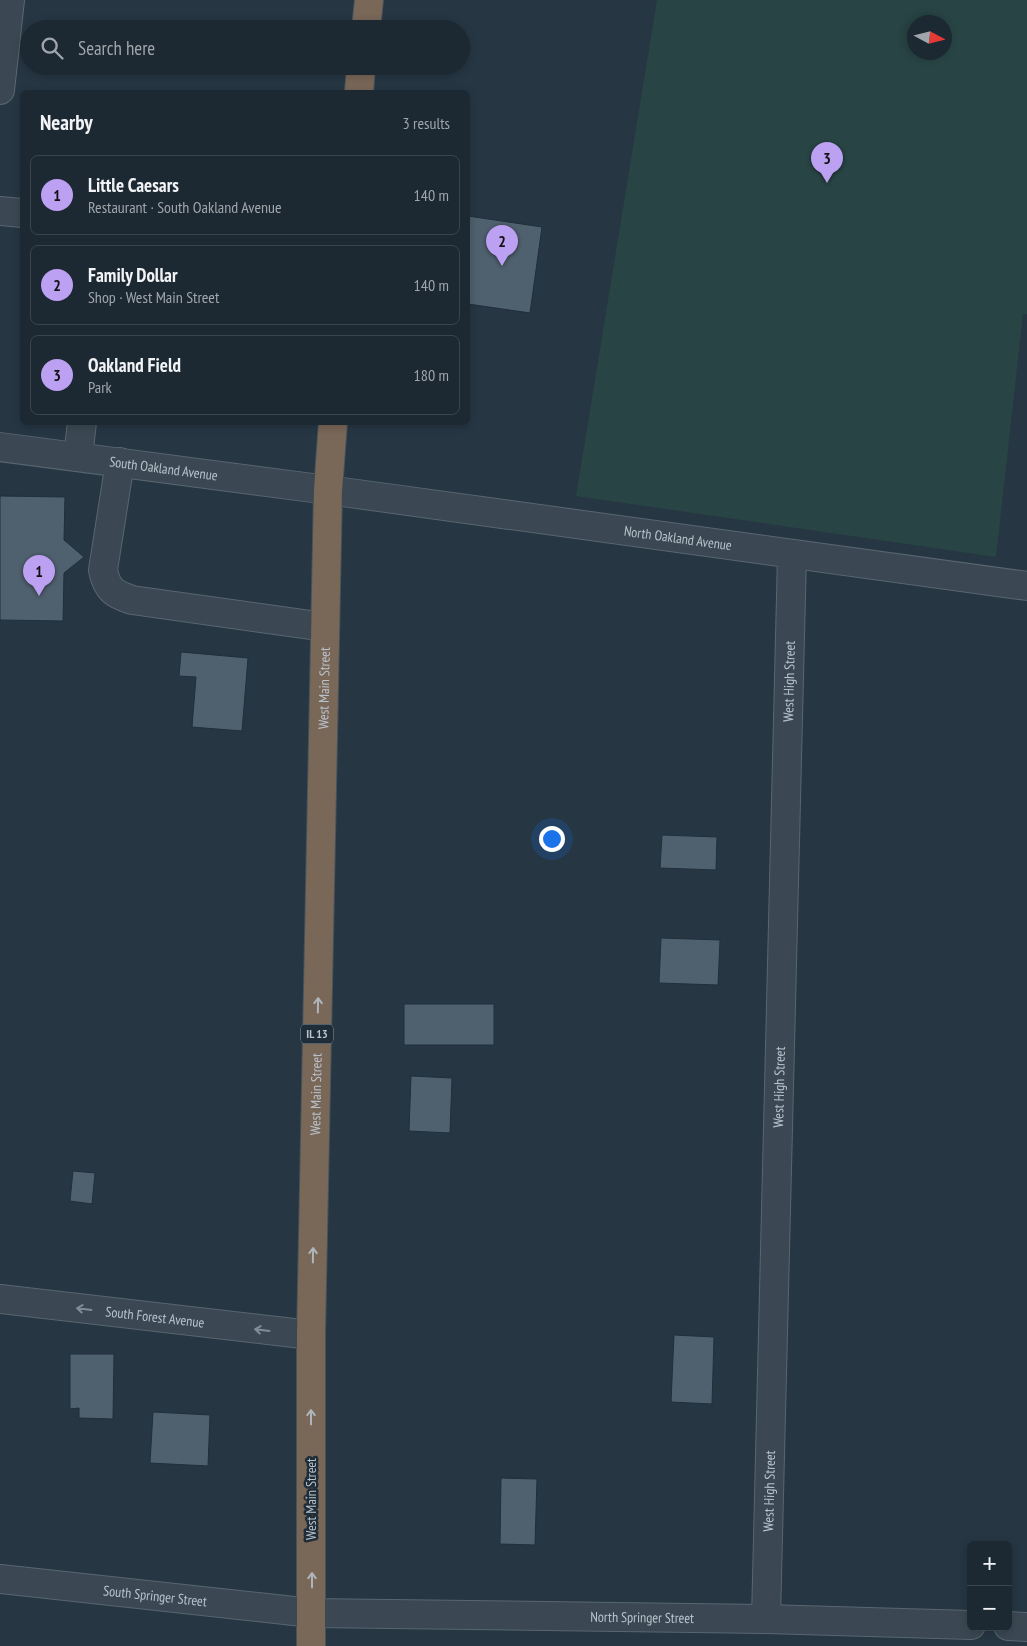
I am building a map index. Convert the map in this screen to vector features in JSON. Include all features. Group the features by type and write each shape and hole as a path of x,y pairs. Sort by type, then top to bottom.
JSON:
{"highway":[{"path":"367,20 369,0"},
{"path":"359,90 360,75"},
{"name":"West Main Street","path":"311,1646 311,1335 328,490 333,425"}],"street":[{"path":"0,90 10,0"},
{"path":"0,210 20,213"},
{"path":"78,457 82,425"},
{"name":"South Oakland Avenue","path":"0,447 328,490"},
{"path":"120,462 103,570 105,580 110,588 119,595 132,600 325,627"},
{"name":"North Oakland Avenue","path":"328,490 1027,586"},
{"name":"West High Street","path":"766,1619 792,555"},
{"name":"South Forest Avenue","path":"0,1299 311,1335"},
{"name":"South Springer Street","path":"0,1579 312,1613"},
{"name":"North Springer Street","path":"312,1613 766,1619 967,1625"},
{"path":"1012,1626 1027,1627"}],"green space":[{"path":"657,0 1027,0 1027,314 1023,314 996,557 576,496"}],"building":[{"path":"470,216 542,227 530,313 470,304"},
{"path":"0,496 65,497 64,540 84,557 64,573 63,621 0,620"},
{"path":"181,652 248,658 242,731 192,727 196,677 179,676"},
{"path":"662,835 717,837 716,870 660,868"},
{"path":"661,938 720,940 718,985 659,983"},
{"path":"404,1004 494,1004 494,1045 404,1045"},
{"path":"411,1076 452,1078 450,1133 409,1131"},
{"path":"73,1171 95,1173 92,1204 70,1201"},
{"path":"674,1335 714,1337 712,1404 671,1402"},
{"path":"70,1354 114,1354 113,1419 79,1418 79,1408 70,1409"},
{"path":"153,1412 210,1415 208,1466 150,1463"},
{"path":"501,1478 537,1479 535,1545 500,1544"}],"place":[{"name":"Oakland Field","path":"827,183"},
{"name":"Family Dollar","path":"502,266"},
{"name":"Little Caesars","path":"39,596"}]}
